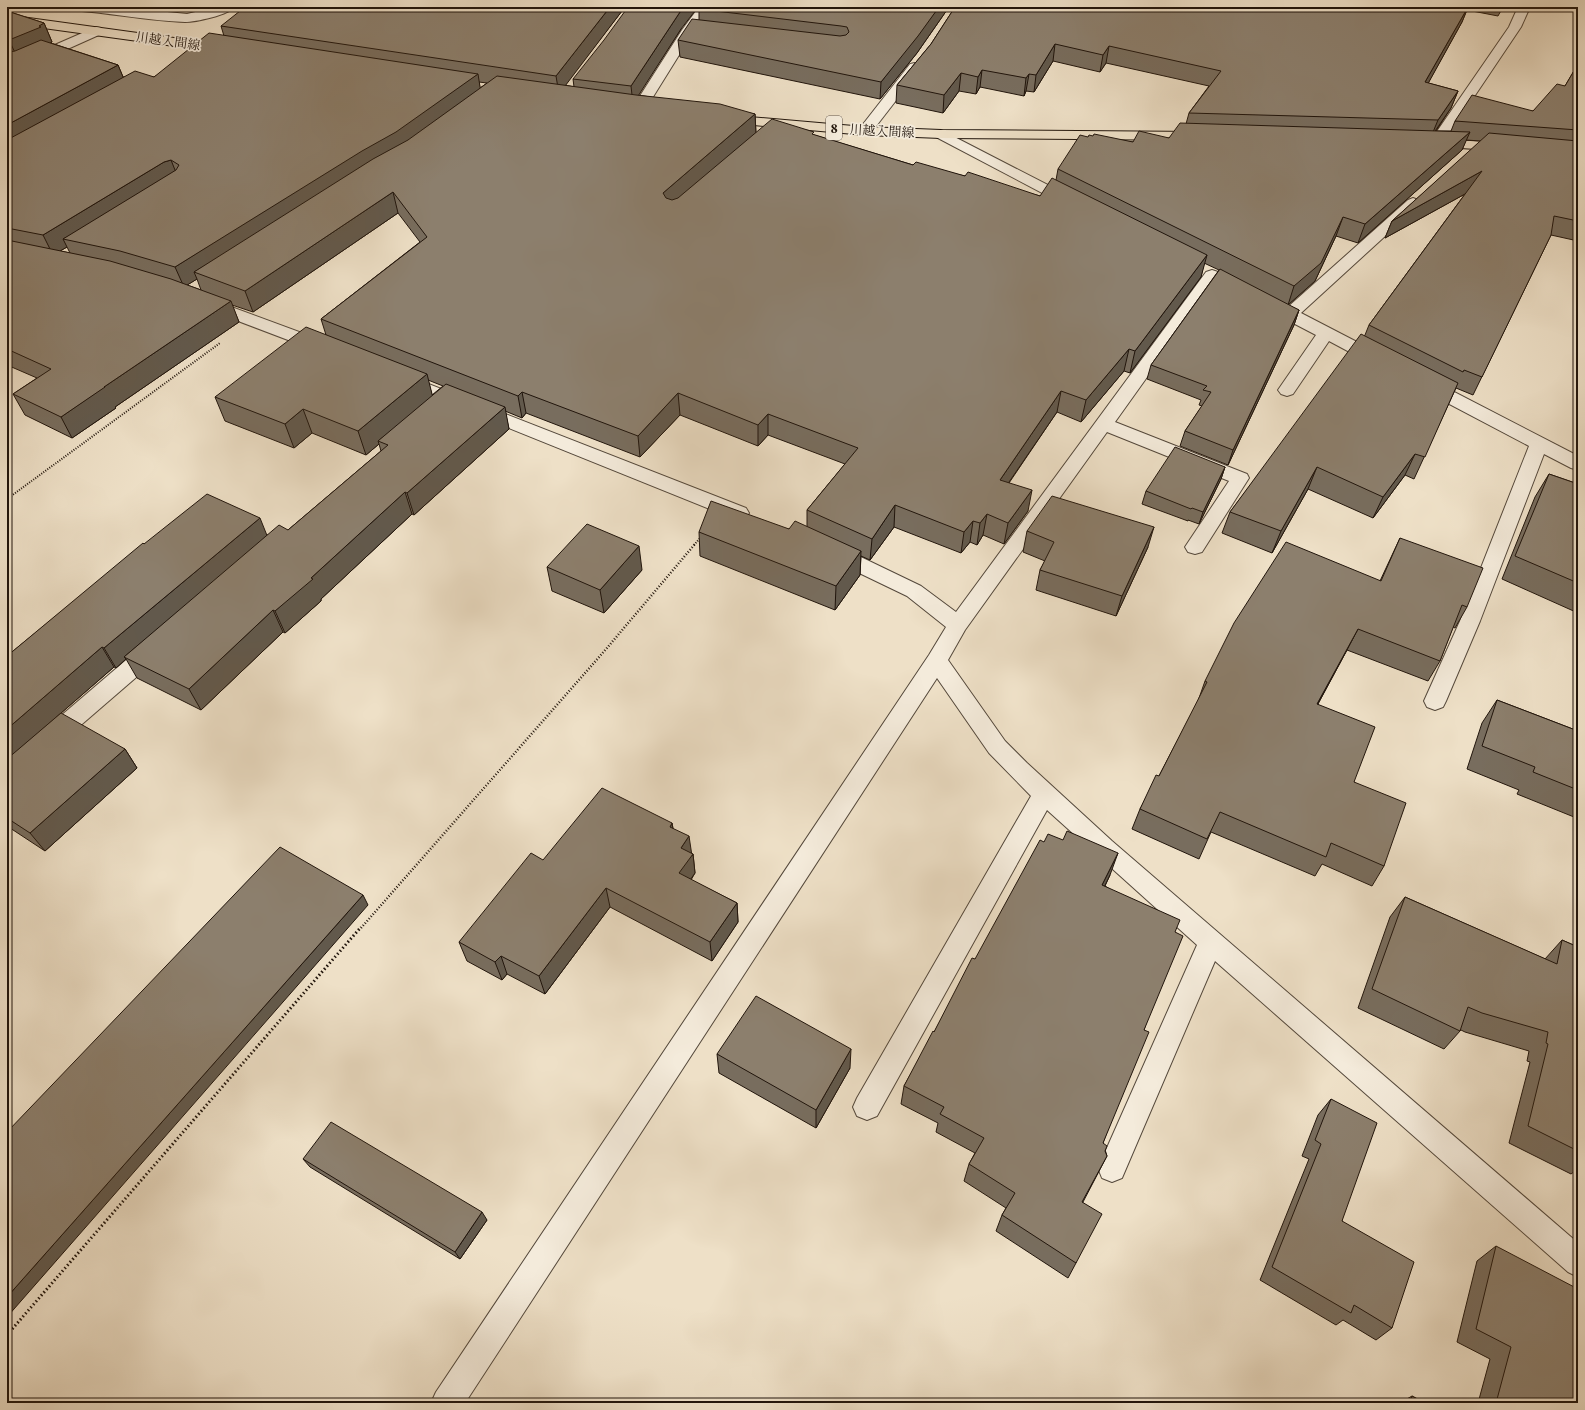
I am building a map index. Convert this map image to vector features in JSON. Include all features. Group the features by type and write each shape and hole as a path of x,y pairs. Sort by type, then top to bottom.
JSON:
{"main road":[{"name":"川越入間線","path":"7,19 239,51"},
{"path":"623,108 654,112"},
{"name":"川越入間線","path":"716,118 778,125 940,134 1210,136"},
{"path":"1420,142 1524,149"}],"street":[{"path":"82,7 106,8 187,18 212,13 228,7"},
{"path":"638,110 688,30 705,7"},
{"path":"1436,143 1515,27 1524,7"},
{"path":"688,30 704,32"},
{"path":"7,62 18,66 96,31"},
{"path":"187,58 208,46"},
{"path":"865,131 922,57"},
{"path":"767,135 778,125"},
{"path":"940,134 1080,207"},
{"path":"1461,160 1478,145"},
{"path":"1290,314 1426,191"},
{"path":"447,1403 938,661 958,625 1212,275"},
{"path":"1254,296 1578,464"},
{"path":"193,297 341,354"},
{"path":"1287,390 1326,333"},
{"path":"384,371 754,519"},
{"path":"430,412 448,397"},
{"path":"1103,424 1240,478 1195,547"},
{"path":"1435,701 1470,621 1539,444"},
{"path":"816,544 914,591 958,625"},
{"path":"7,775 170,635"},
{"path":"938,661 997,747 1019,770 1104,848 1578,1262"},
{"path":"867,1107 1045,793"},
{"path":"1112,1168 1211,941"}],"path":[{"path":"7,499 252,320"},
{"path":"7,1335 446,830 602,654 726,508"}],"building":[{"path":"245,7 610,7 556,76 221,26"},
{"path":"628,7 684,7 631,86 573,79 604,40"},
{"path":"700,7 939,7 881,82 678,40 692,19 840,36 846,35 849,32 847,27 699,9"},
{"path":"955,7 1468,7 1425,82 1458,91 1438,120 1189,113 1221,71 1109,46 1103,55 1055,44 1036,75 1029,74 1026,78 982,70 978,77 961,73 944,95 897,85 931,44"},
{"path":"7,11 44,23 39,26 41,27 7,40"},
{"path":"209,33 478,74 396,132 362,151 175,267 120,251 63,239 176,170 179,165 171,160 164,162 43,235 7,228 7,140 135,71 154,77"},
{"path":"41,40 118,65 7,125 7,52 15,51"},
{"path":"1578,64 1578,130 1455,121 1472,95 1533,111 1557,84 1565,86"},
{"path":"497,76 636,95 720,104 755,114 663,193 666,198 672,200 678,198 772,119 814,132 812,134 913,165 916,162 965,176 968,172 1040,196 1052,178 1207,255 1135,351 1129,349 1086,400 1061,391 1000,480 1032,490 1008,523 987,514 980,523 973,521 964,532 895,505 872,539 807,510 858,448 768,414 758,425 678,393 638,436 522,392 518,396 321,319 427,237 393,192 245,291 194,272 373,159 408,140"},
{"path":"1180,123 1470,132 1365,224 1343,217 1321,263 1294,286 1058,169 1080,135 1088,137 1089,135 1093,136 1094,134 1133,142 1139,131 1169,138"},
{"path":"1489,133 1578,141 1578,221 1554,216 1551,235 1482,377 1464,370 1463,372 1369,325 1482,171 1392,221"},
{"path":"7,240 110,261 171,279 231,301 61,417 13,394 51,369 7,349"},
{"path":"1220,269 1299,310 1233,450 1185,431 1211,392 1203,390 1207,386 1151,365"},
{"path":"306,327 427,374 358,431 303,409 285,424 215,397"},
{"path":"1361,334 1458,383 1425,457 1415,454 1383,497 1317,467 1281,531 1230,512"},
{"path":"446,384 505,407 407,493 405,492 311,578 313,579 275,611 273,610 189,689 124,657 279,525 288,530 388,445 378,441"},
{"path":"1175,447 1225,467 1203,512 1192,508 1191,509 1146,491"},
{"path":"1549,474 1578,484 1578,583 1515,556"},
{"path":"207,494 260,518 104,648 102,647 7,729 7,656 143,543 144,544"},
{"path":"1052,496 1154,527 1122,596 1040,570 1054,542 1027,531"},
{"path":"711,501 789,529 795,521 861,551 836,586 699,532"},
{"path":"587,524 639,546 600,590 547,567"},
{"path":"1400,538 1483,568 1467,607 1462,605 1440,661 1358,629 1317,704 1375,727 1354,782 1406,803 1384,866 1331,843 1326,857 1220,812 1207,839 1140,809 1156,775 1159,776 1207,682 1205,681 1234,623 1286,542 1381,581"},
{"path":"1497,700 1578,731 1578,790 1533,772 1535,767 1482,746"},
{"path":"61,713 125,749 30,833 7,818 7,759"},
{"path":"602,788 672,823 670,827 689,836 681,848 693,854 679,873 737,903 710,942 606,888 539,976 501,956 495,962 459,942 531,853 543,860"},
{"path":"1067,831 1118,853 1102,885 1180,920 1175,932 1183,936 1144,1030 1149,1032 1103,1143 1107,1146 1105,1151 1107,1156 1082,1202 1102,1214 1076,1263 1002,1215 1015,1193 969,1164 984,1138 940,1114 944,1107 904,1086 972,958 975,959 1040,840 1044,842 1048,834 1063,840"},
{"path":"280,847 363,895 7,1297 7,1132"},
{"path":"1405,897 1557,964 1562,940 1578,947 1578,1151 1528,1126 1548,1044 1546,1043 1548,1032 1482,1013 1468,1007 1460,1031 1372,989"},
{"path":"756,996 851,1049 816,1110 717,1054"},
{"path":"1331,1099 1377,1123 1342,1221 1414,1262 1392,1328 1354,1305 1351,1313 1272,1267 1321,1144 1315,1140"},
{"path":"331,1122 482,1212 455,1252 303,1159"},
{"path":"1496,1246 1578,1289 1578,1403 1496,1403 1511,1347 1476,1329"},
{"path":"1412,1396 1425,1403 1410,1403"}]}
